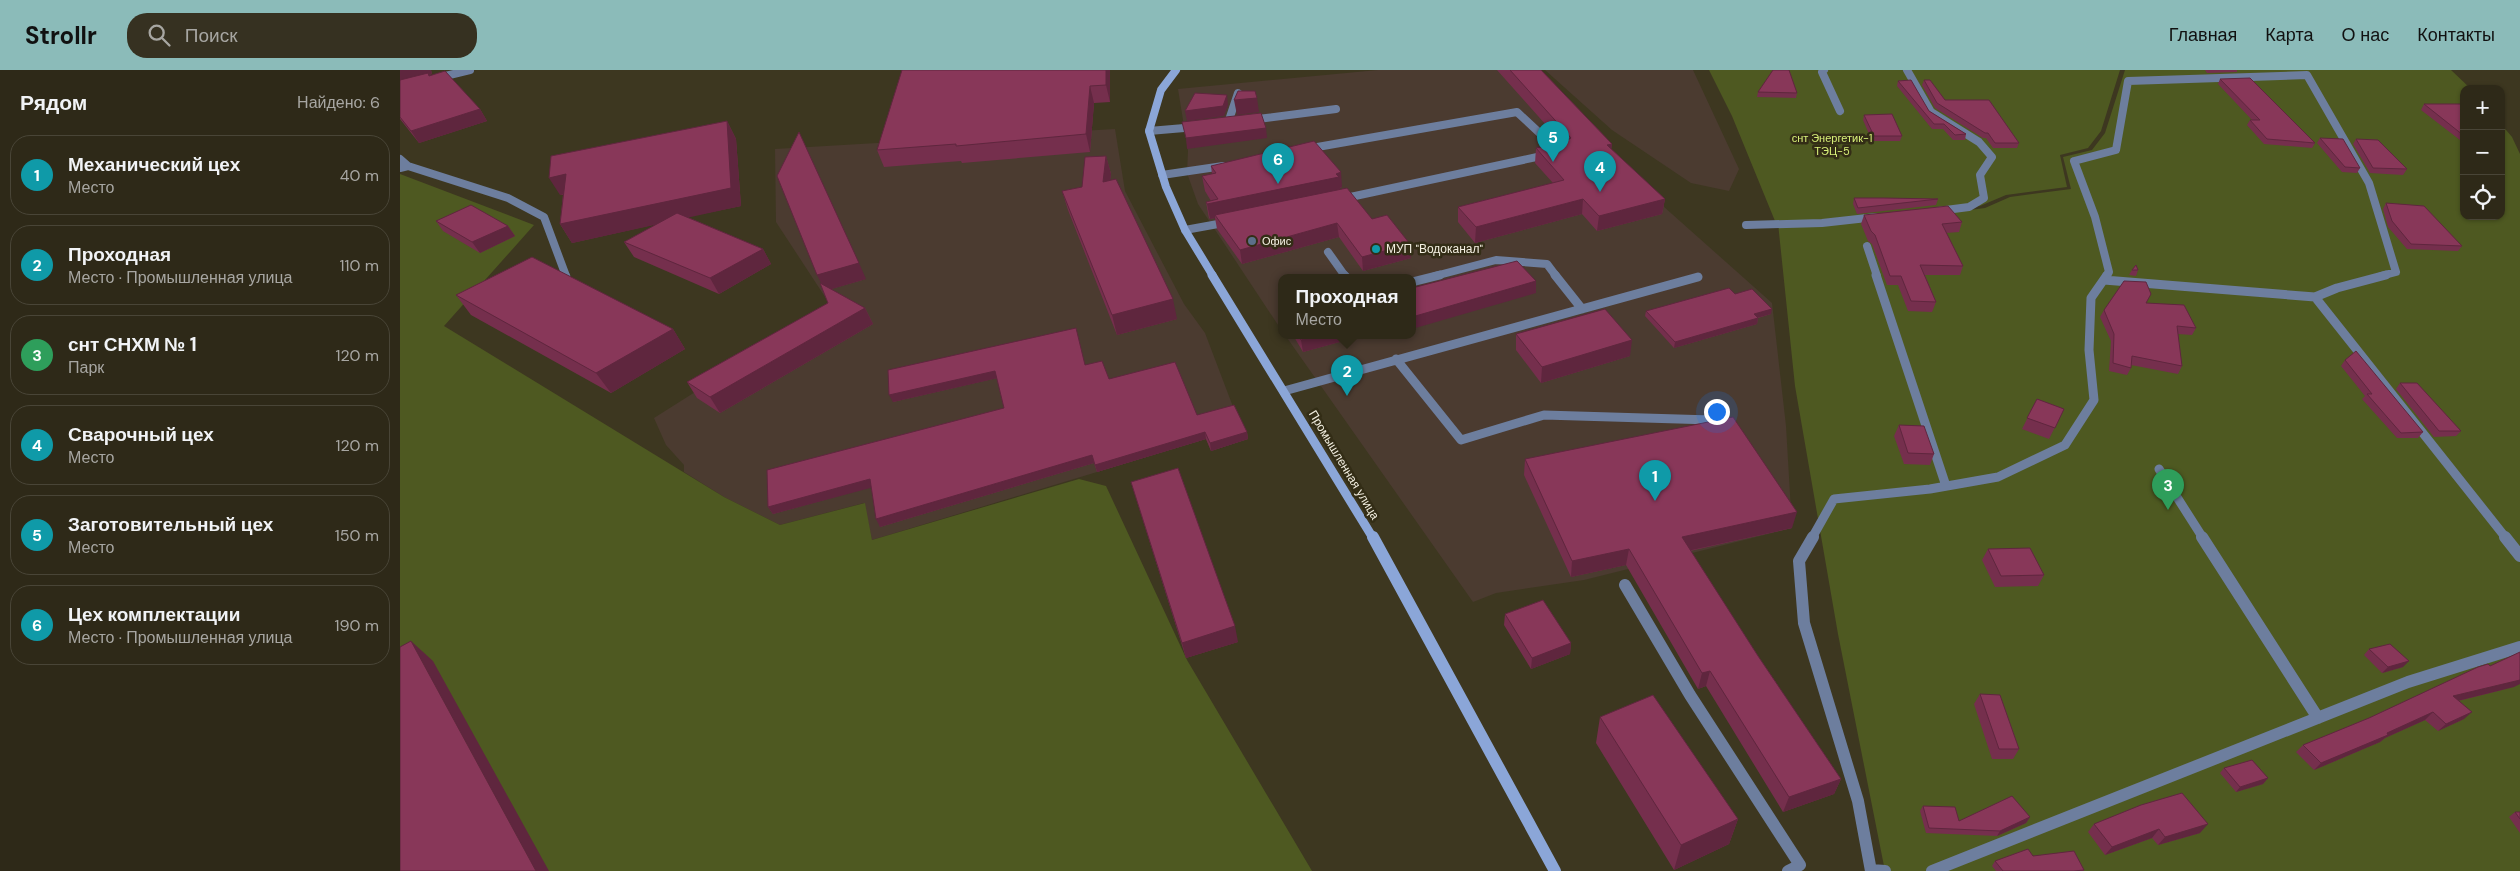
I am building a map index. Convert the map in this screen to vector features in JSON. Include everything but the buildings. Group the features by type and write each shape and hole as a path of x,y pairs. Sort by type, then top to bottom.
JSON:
{"main road":[{"path":"1149,131 1161,90 1176,70"},
{"name":"Промышленная улица","path":"1149,131 1162,175 1185,230 1379,547 1555,871"}],"street":[{"path":"429,81 446,73 470,70"},
{"path":"1824,70 1822,72 1840,111"},
{"path":"1907,70 1935,116 1967,133 1985,148 1992,158 1980,175 1984,198 1969,207 1931,211"},
{"path":"1885,871 1871,871 1858,801 1804,622 1799,561 1834,499 1946,486 1998,477 2065,444 2094,400 2089,350 2091,298 2109,272 2095,217 2074,161 2116,150 2128,81 2307,75 2369,183 2396,272 2315,296 2104,280"},
{"path":"1228,123 1238,93"},
{"path":"1219,124 1336,109"},
{"path":"1299,151 1517,112 1560,152 1328,201"},
{"path":"1149,131 1201,126"},
{"path":"400,159 404,167 508,198 544,217 566,277"},
{"path":"1162,175 1187,173 1233,163"},
{"path":"1746,225 1822,223 1883,216"},
{"path":"1185,230 1241,220"},
{"path":"1867,246 1946,486"},
{"path":"1328,252 1344,274"},
{"path":"1416,281 1496,260 1547,264 1582,309"},
{"path":"1284,390 1698,277"},
{"path":"2315,296 2520,556"},
{"path":"1396,359 1461,440 1544,415 1712,420"},
{"path":"2159,469 2318,718"},
{"path":"1625,585 1690,695 1800,865 1788,871"},
{"path":"1932,871 2408,682 2520,647"}],"shaded area":[{"name":"МУП \"Водоканал\"","path":"1378,70 1528,70 1663,206 1772,303 1786,426 1792,528 1584,580 1496,593 1473,602 1288,339 1416,339 1416,274 1278,274 1278,325 1198,204 1187,173 1188,151 1178,89"},
{"path":"1545,70 1693,70 1739,169 1729,191 1691,183 1612,130"},
{"path":"1115,129 1125,191 1184,304 1205,333 1235,412 1248,439 1211,451 1206,439 872,540 864,503 780,525 724,497 684,472 684,465 666,445 654,418 831,306 776,222 775,149"}],"green space":[{"name":"снт Энергетик-1 ТЭЦ-5","path":"1709,70 2120,70 2101,131 2088,148 2060,155 2067,187 2006,195 1980,206 1927,213 1931,215 1985,208 2010,197 2071,189 2063,157 2092,150 2105,133 2125,70 2451,70 2467,85 2460,85 2460,220 2505,220 2505,129 2512,137 2520,154 2520,871 1885,871 1838,634 1795,386 1778,223 1820,221 1775,221 1732,116"},
{"path":"400,174 534,225 444,326 724,497 780,525 865,503 872,540 1079,479 1106,486 1187,660 1312,871 400,871"}],"place":[{"name":"Заготовительный цех","path":"1553,162"},
{"name":"Цех комплектации","path":"1278,184"},
{"name":"Сварочный цех","path":"1600,192"},
{"name":"Офис","path":"1252,241"},
{"name":"МУП \"Водоканал\"","path":"1376,249"},
{"name":"Проходная","path":"1347,396"},
{"name":"Механический цех","path":"1655,501"},
{"name":"снт СНХМ № 1","path":"2168,510"}]}
